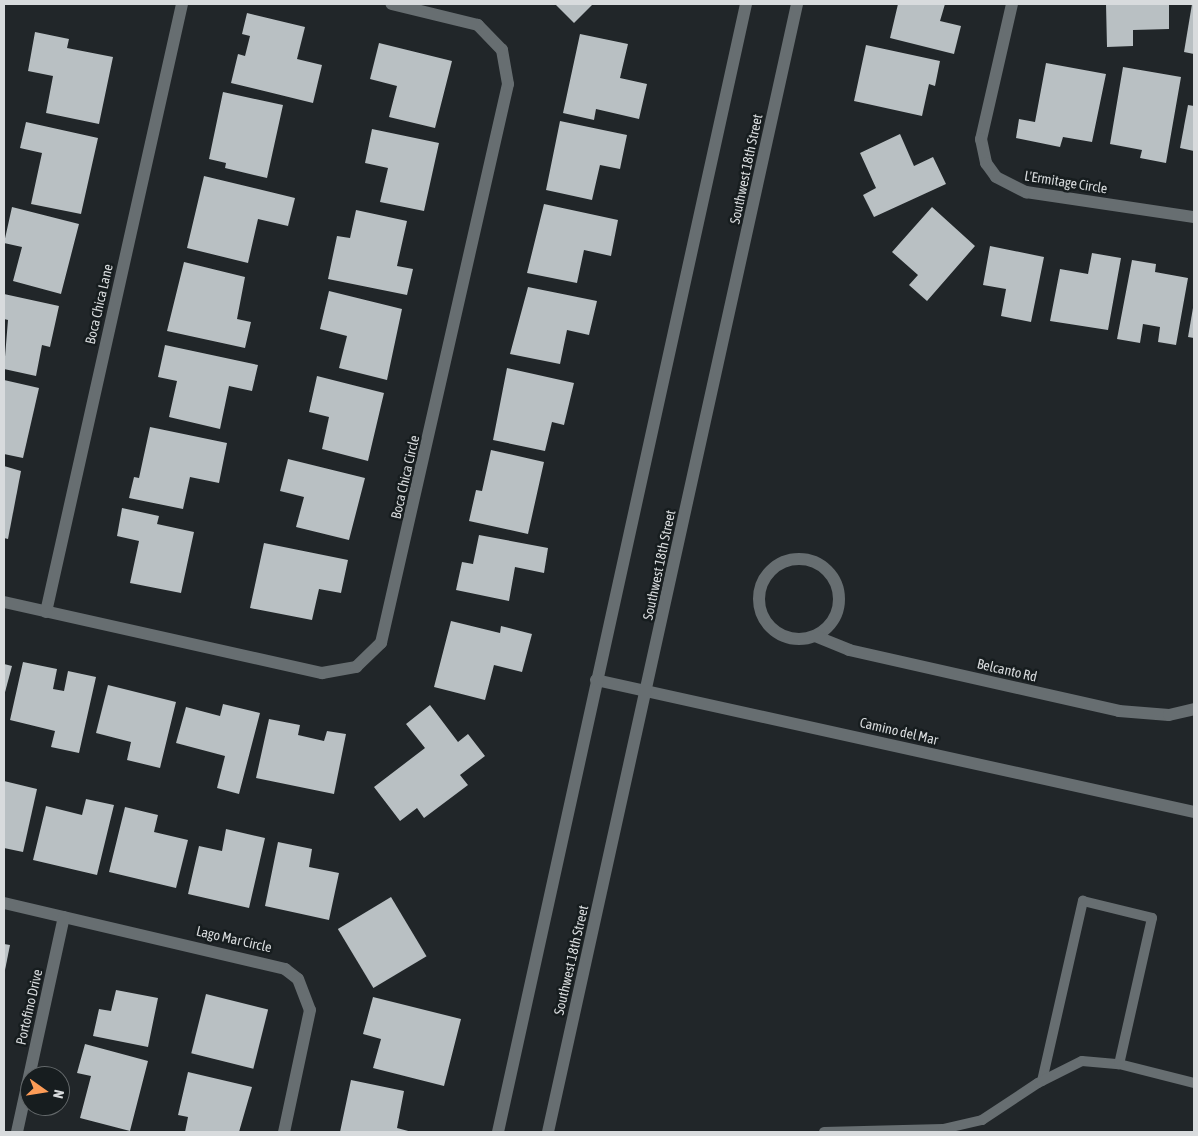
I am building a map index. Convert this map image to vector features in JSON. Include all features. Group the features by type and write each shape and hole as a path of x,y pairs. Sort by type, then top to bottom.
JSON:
{"street":[{"name":"Boca Chica Lane","path":"46,612 182,4"},
{"name":"Boca Chica Circle","path":"4,602 322,673 356,667 381,643 508,84 502,50 478,25 392,4"},
{"path":"498,1132 746,4"},
{"name":"Southwest 18th Street","path":"548,1132 797,4"},
{"name":"L'Ermitage Circle","path":"1012,4 981,139 986,163 996,177 1026,192 1194,216"},
{"name":"Belcanto Rd","path":"815,636 835,616 838,592 834,580 826,570 803,559 778,564 768,573 758,596 766,622 788,638 815,636 849,650 1119,711 1168,715 1194,709"},
{"name":"Camino del Mar","path":"596,680 1194,812"},
{"name":"Lago Mar Circle","path":"4,903 269,962 298,979 310,1010 284,1132"},
{"name":"Portofino Drive","path":"16,1132 64,917"}],"lane":[{"path":"1042,1081 1083,901 1152,918 1119,1064"},
{"path":"824,1132 943,1129 982,1120 1042,1081 1082,1062 1119,1064 1194,1083"}],"building":[{"path":"555,4 593,4 574,23"},
{"path":"898,4 945,4 940,21 961,26 954,54 890,38"},
{"path":"1106,4 1169,4 1169,29 1133,30 1133,46 1107,47"},
{"path":"1192,4 1194,4 1194,54 1184,52"},
{"path":"247,13 305,27 297,59 322,65 313,103 231,83 238,54 245,56 250,36 242,34"},
{"path":"35,32 69,39 67,48 113,57 99,124 46,113 53,76 28,71"},
{"path":"580,34 628,44 620,78 647,84 639,119 596,109 594,120 563,113"},
{"path":"379,43 452,61 435,128 389,117 397,86 370,79"},
{"path":"866,45 940,61 935,86 929,84 922,116 854,101"},
{"path":"1046,63 1106,74 1092,142 1063,137 1060,147 1016,138 1019,119 1035,122"},
{"path":"1123,67 1181,77 1166,163 1140,158 1142,150 1110,144"},
{"path":"223,92 283,105 267,178 225,168 226,163 209,159"},
{"path":"1188,105 1194,106 1194,151 1180,148"},
{"path":"560,121 627,135 620,169 600,165 592,200 546,190"},
{"path":"26,122 98,138 81,214 31,204 42,153 20,148"},
{"path":"372,129 439,143 424,211 380,202 388,168 365,163"},
{"path":"900,134 914,166 933,157 946,184 874,217 863,195 876,188 860,153"},
{"path":"204,176 295,198 288,226 258,219 248,263 187,248"},
{"path":"544,204 618,220 611,256 584,250 577,283 527,273"},
{"path":"12,207 79,224 61,294 13,281 22,247 4,243"},
{"path":"932,207 975,246 927,301 909,285 918,275 892,252"},
{"path":"356,210 407,221 397,266 413,269 407,295 328,279 337,236 350,238"},
{"path":"990,246 1044,257 1031,322 1001,316 1006,289 983,285"},
{"path":"1092,253 1121,258 1108,330 1050,321 1060,269 1088,274"},
{"path":"1132,260 1156,264 1155,272 1188,278 1176,345 1158,342 1160,327 1143,324 1140,343 1117,339"},
{"path":"184,262 245,277 237,319 251,322 245,348 167,331"},
{"path":"528,287 597,301 589,335 567,330 560,364 510,354"},
{"path":"329,291 402,309 387,380 339,368 347,336 320,329"},
{"path":"4,294 59,306 50,347 42,345 36,376 4,369 8,320 4,319"},
{"path":"1194,308 1194,338 1188,337"},
{"path":"165,345 258,365 252,391 229,386 220,429 169,417 177,381 158,377"},
{"path":"507,368 574,383 564,425 552,422 545,451 493,440"},
{"path":"317,376 384,393 368,461 322,449 329,417 309,412"},
{"path":"4,380 39,388 23,458 4,454"},
{"path":"150,427 227,443 219,483 190,477 183,509 129,498 134,477 139,478"},
{"path":"491,450 544,462 528,534 469,521 476,490 482,491"},
{"path":"288,459 365,478 349,540 296,527 304,497 280,491"},
{"path":"4,466 21,471 8,539 4,538"},
{"path":"122,508 159,516 157,524 194,532 181,593 130,583 139,541 117,536"},
{"path":"479,535 548,548 544,573 515,567 509,601 456,590 462,562 473,564"},
{"path":"264,543 348,560 341,593 319,589 312,620 250,608"},
{"path":"451,621 500,633 501,626 532,634 522,672 494,665 485,700 434,687"},
{"path":"23,662 57,669 53,689 64,691 68,671 96,677 79,753 51,747 55,731 10,720"},
{"path":"4,664 12,666 4,696"},
{"path":"108,685 176,702 160,768 127,760 131,742 96,733"},
{"path":"223,704 260,713 239,794 217,788 225,756 176,743 186,707 220,716"},
{"path":"430,705 458,742 468,734 485,756 460,775 468,785 424,818 417,808 400,821 374,787 425,748 406,724"},
{"path":"269,719 300,725 298,735 324,741 327,731 346,734 334,794 256,778"},
{"path":"4,781 37,789 23,852 4,848"},
{"path":"86,799 114,805 97,875 33,860 46,806 82,815"},
{"path":"125,807 158,815 154,832 188,840 176,888 109,872"},
{"path":"226,829 265,838 249,908 188,894 199,846 222,851"},
{"path":"278,842 312,849 309,867 339,873 329,920 265,906"},
{"path":"391,897 427,956 373,988 338,929"},
{"path":"4,944 10,945 5,970 4,970"},
{"path":"116,990 158,998 148,1047 93,1036 99,1009 111,1011"},
{"path":"206,994 268,1009 253,1069 191,1053"},
{"path":"373,997 461,1019 444,1086 373,1068 381,1039 363,1034"},
{"path":"85,1044 148,1061 130,1131 80,1118 91,1076 77,1073"},
{"path":"188,1072 252,1087 239,1132 185,1132 188,1117 178,1115"},
{"path":"351,1080 404,1091 397,1128 412,1132 340,1132"}]}
